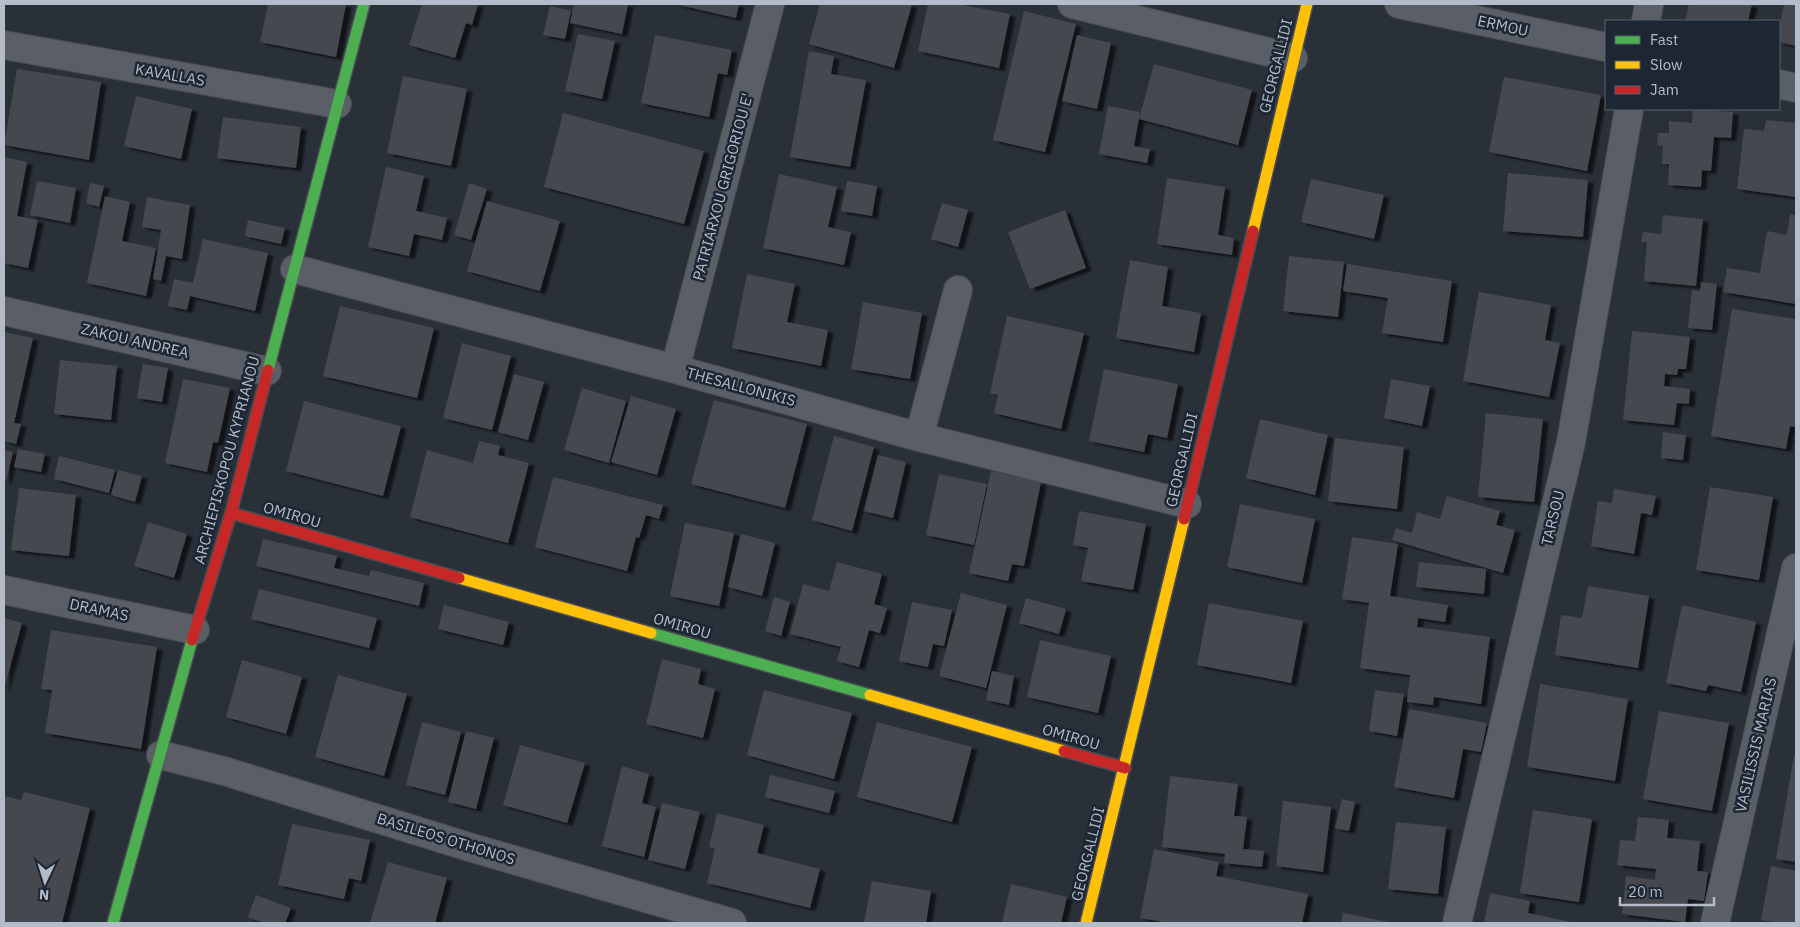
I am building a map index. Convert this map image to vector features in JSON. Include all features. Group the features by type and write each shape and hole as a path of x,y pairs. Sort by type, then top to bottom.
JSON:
{"street":[{"name":"ARCHIEPISKOPOU KYPRIANOU","path":"113,923 195,630 231,513 364,4"},
{"name":"PATRIARXOU GRIGORIOU E'","path":"675,369 770,4"},
{"path":"1072,4 1293,58"},
{"name":"GEORGALLIDI","path":"1086,923 1125,768 1307,4"},
{"name":"ERMOU","path":"1399,4 1605,48"},
{"path":"1646,20 1649,4"},
{"name":"KAVALLAS","path":"4,45 337,104"},
{"path":"1780,84 1796,88"},
{"name":"TARSOU","path":"1457,923 1571,442 1629,110"},
{"name":"THESALLONIKIS","path":"295,269 675,369 919,437 1187,504"},
{"path":"919,437 958,290"},
{"name":"ZAKOU ANDREA","path":"4,311 267,371"},
{"name":"OMIROU","path":"231,513 1125,768"},
{"name":"VASILISSIS MARIAS","path":"1715,923 1796,568"},
{"name":"DRAMAS","path":"4,590 195,630"},
{"name":"BASILEOS OTHONOS","path":"161,755 224,771 469,847 732,923"}],"building":[{"path":"268,4 346,4 336,57 260,42"},
{"path":"422,4 478,4 472,25 466,23 455,58 409,45"},
{"path":"574,4 628,4 622,34 570,23"},
{"path":"675,4 739,4 736,18"},
{"path":"820,4 912,4 894,68 809,44"},
{"path":"928,4 958,4 1010,14 999,68 918,51"},
{"path":"1689,4 1752,4 1748,20 1685,20"},
{"path":"1784,4 1796,4 1796,46 1780,42 1780,25"},
{"path":"550,6 571,11 565,39 543,35"},
{"path":"1024,11 1076,24 1045,152 993,140"},
{"path":"578,34 615,41 602,99 565,91"},
{"path":"655,35 732,50 727,75 718,73 709,117 641,103"},
{"path":"1077,35 1111,43 1097,109 1062,101"},
{"path":"809,51 834,56 831,74 866,80 850,167 790,157"},
{"path":"1154,64 1252,90 1238,145 1139,119"},
{"path":"17,69 101,82 89,160 4,145"},
{"path":"403,76 467,89 451,166 387,153"},
{"path":"1504,77 1601,95 1587,171 1489,152"},
{"path":"136,96 192,109 181,159 124,146"},
{"path":"1108,106 1140,112 1134,146 1150,149 1147,163 1099,154"},
{"path":"1693,110 1733,112 1731,138 1714,137 1711,171 1702,170 1701,187 1668,185 1669,164 1662,164 1663,146 1657,145 1658,133 1669,133 1669,121 1692,123"},
{"path":"563,113 704,151 684,224 544,187"},
{"path":"223,117 301,127 296,168 217,158"},
{"path":"1766,120 1796,123 1796,197 1737,189 1744,129 1764,131"},
{"path":"4,157 27,162 17,216 38,220 28,268 4,263"},
{"path":"386,167 424,176 416,211 447,218 442,240 414,234 409,256 368,247"},
{"path":"1508,173 1588,180 1583,237 1503,231"},
{"path":"779,174 837,187 828,227 851,232 844,265 763,248"},
{"path":"1167,178 1225,187 1218,235 1234,238 1232,255 1157,244"},
{"path":"1311,179 1384,195 1374,239 1301,222"},
{"path":"37,181 76,188 70,223 30,215"},
{"path":"847,181 877,186 872,216 841,211"},
{"path":"90,183 104,186 99,207 86,203"},
{"path":"469,183 487,189 471,240 454,235"},
{"path":"105,196 130,202 122,241 156,248 146,296 87,283"},
{"path":"147,197 190,205 182,259 166,256 161,281 153,279 161,230 142,227"},
{"path":"487,201 560,221 540,291 467,271"},
{"path":"942,203 968,210 958,247 931,239"},
{"path":"1065,210 1086,268 1030,289 1008,232"},
{"path":"1790,214 1796,215 1796,304 1723,292 1727,268 1760,273 1767,231 1787,235"},
{"path":"1663,215 1703,219 1696,286 1644,281 1647,242 1641,242 1643,232 1661,234"},
{"path":"248,220 285,228 281,244 245,236"},
{"path":"203,239 268,253 255,311 190,296 187,310 168,306 174,279 193,283"},
{"path":"1289,256 1344,262 1338,317 1283,311"},
{"path":"1130,260 1168,267 1162,306 1201,313 1194,352 1116,338"},
{"path":"1347,264 1452,281 1443,342 1382,333 1388,298 1343,291"},
{"path":"747,274 795,284 787,322 828,330 821,366 732,348"},
{"path":"1701,282 1717,284 1712,330 1688,328 1692,290 1700,291"},
{"path":"1479,292 1551,305 1545,340 1560,343 1549,397 1463,381"},
{"path":"863,302 922,313 910,379 851,369"},
{"path":"340,306 434,328 417,398 323,376"},
{"path":"1732,309 1796,319 1796,427 1790,426 1786,449 1711,436"},
{"path":"1007,316 1084,333 1061,429 994,413 998,395 990,393"},
{"path":"1632,331 1690,337 1686,369 1678,369 1677,375 1665,374 1664,386 1690,389 1689,404 1677,403 1674,425 1623,420"},
{"path":"4,332 33,338 14,423 21,424 16,444 4,441"},
{"path":"462,343 511,356 492,430 443,418"},
{"path":"60,360 117,366 111,420 54,414"},
{"path":"143,364 168,368 162,402 137,398"},
{"path":"1104,369 1178,384 1167,438 1148,434 1144,452 1089,441"},
{"path":"514,374 544,382 528,440 498,432"},
{"path":"183,379 230,388 218,443 213,442 207,472 165,463"},
{"path":"1391,379 1430,386 1422,426 1384,418"},
{"path":"582,388 626,401 609,463 564,450"},
{"path":"631,396 676,409 657,475 611,462"},
{"path":"714,400 807,424 785,508 691,484"},
{"path":"304,401 401,426 383,496 286,471"},
{"path":"1486,413 1543,419 1534,502 1478,497"},
{"path":"1260,419 1328,435 1315,495 1246,478"},
{"path":"1663,432 1686,435 1683,460 1661,458"},
{"path":"834,436 874,447 852,531 812,520"},
{"path":"1335,438 1404,447 1397,509 1328,501"},
{"path":"479,441 500,446 498,455 529,463 508,543 410,517 427,450 473,463"},
{"path":"18,449 45,454 41,472 14,467"},
{"path":"4,450 13,452 6,481 4,481"},
{"path":"878,455 906,462 893,518 864,511"},
{"path":"59,456 115,470 109,493 54,479"},
{"path":"118,470 142,476 135,502 111,495"},
{"path":"991,471 1041,482 1024,566 1012,564 1008,581 969,573"},
{"path":"939,474 987,484 974,545 926,535"},
{"path":"553,477 663,505 659,519 646,515 639,538 636,537 627,571 535,547"},
{"path":"1710,487 1773,497 1759,580 1696,570"},
{"path":"19,488 76,495 69,556 11,550"},
{"path":"1614,489 1656,496 1652,515 1641,513 1634,554 1591,546 1598,501 1612,503"},
{"path":"1447,496 1500,511 1496,525 1515,530 1503,573 1392,540 1396,528 1412,533 1417,512 1440,519"},
{"path":"1240,504 1315,519 1302,583 1227,567"},
{"path":"1079,511 1146,524 1133,590 1081,581 1088,548 1073,545"},
{"path":"148,522 187,534 174,578 134,566"},
{"path":"685,523 734,533 719,606 670,596"},
{"path":"741,534 775,543 762,596 728,587"},
{"path":"1352,537 1398,544 1390,596 1448,605 1445,622 1418,618 1417,627 1490,637 1481,704 1434,697 1433,705 1407,702 1410,675 1360,668 1369,603 1342,599"},
{"path":"263,539 337,556 334,568 369,576 371,570 424,583 419,606 256,566"},
{"path":"837,562 882,574 874,604 887,608 880,633 869,630 859,667 837,661 841,647 790,634 803,584 829,591"},
{"path":"1419,562 1486,569 1484,594 1416,587"},
{"path":"1588,586 1649,596 1638,668 1555,655 1561,615 1582,618"},
{"path":"259,589 377,618 369,648 251,619"},
{"path":"961,593 1007,605 986,688 939,676"},
{"path":"774,597 790,602 781,636 765,631"},
{"path":"1026,598 1066,609 1059,634 1019,623"},
{"path":"912,602 952,610 944,646 933,644 928,667 899,661"},
{"path":"1209,603 1303,621 1291,683 1197,665"},
{"path":"444,605 509,622 503,645 438,629"},
{"path":"1682,605 1756,622 1741,692 1708,685 1706,691 1666,683"},
{"path":"4,618 22,623 4,689"},
{"path":"51,630 157,647 141,749 45,733 52,690 41,689"},
{"path":"1040,640 1111,656 1098,713 1027,697"},
{"path":"662,659 701,669 698,684 715,689 703,738 646,724"},
{"path":"242,660 302,677 286,734 226,717"},
{"path":"992,671 1014,676 1009,705 986,700"},
{"path":"338,675 407,694 384,776 315,757"},
{"path":"1540,684 1628,699 1615,781 1527,767"},
{"path":"764,690 852,713 834,779 747,755"},
{"path":"1375,690 1404,694 1397,736 1369,731"},
{"path":"1409,709 1487,723 1481,752 1463,749 1454,798 1394,787"},
{"path":"1659,711 1729,723 1712,811 1643,799"},
{"path":"422,722 461,732 445,795 406,785"},
{"path":"877,722 972,747 952,822 857,797"},
{"path":"466,731 494,738 476,809 448,802"},
{"path":"520,745 585,763 567,823 503,805"},
{"path":"1794,756 1796,757 1796,862 1776,859"},
{"path":"622,766 649,774 642,803 656,807 644,857 602,846"},
{"path":"770,775 835,791 829,813 765,797"},
{"path":"1170,776 1238,784 1234,816 1247,817 1243,849 1264,851 1262,867 1224,863 1225,854 1162,847"},
{"path":"24,792 90,808 62,923 4,923 4,796 21,800"},
{"path":"1342,799 1355,802 1349,831 1335,828"},
{"path":"1283,801 1331,807 1323,872 1276,866"},
{"path":"662,803 700,812 685,869 648,860"},
{"path":"1533,810 1592,819 1579,902 1520,893"},
{"path":"717,813 764,825 757,853 820,869 810,908 707,883 715,849 709,847"},
{"path":"1638,817 1669,820 1667,838 1700,841 1697,871 1708,872 1704,901 1688,899 1685,922 1622,914 1626,876 1655,880 1656,869 1617,865 1620,840 1635,841"},
{"path":"1396,822 1446,827 1438,894 1388,889"},
{"path":"292,824 370,840 361,881 349,878 344,899 278,885"},
{"path":"1154,849 1219,862 1216,876 1308,894 1302,923 1169,923 1140,918"},
{"path":"388,862 447,878 435,923 370,923"},
{"path":"1771,866 1796,871 1796,923 1778,923 1761,920"},
{"path":"872,881 931,891 926,923 864,923"},
{"path":"1011,884 1067,897 1061,923 1002,923"},
{"path":"1490,893 1530,901 1528,913 1576,923 1484,923"},
{"path":"256,895 291,908 285,923 264,923 248,917"},
{"path":"1343,913 1389,922 1389,923 1341,923"}],"traffic: fast":[{"path":"268,370 364,4"},
{"path":"651,633 870,695"},
{"path":"113,923 192,640"}],"traffic: slow":[{"path":"1253,231 1307,4"},
{"path":"1086,923 1184,519"},
{"path":"459,578 651,633"},
{"path":"870,695 1064,751"}],"traffic: jam":[{"path":"1184,519 1253,231"},
{"path":"192,640 231,513 268,370"},
{"path":"231,513 459,578"},
{"path":"1064,751 1125,768"}]}
